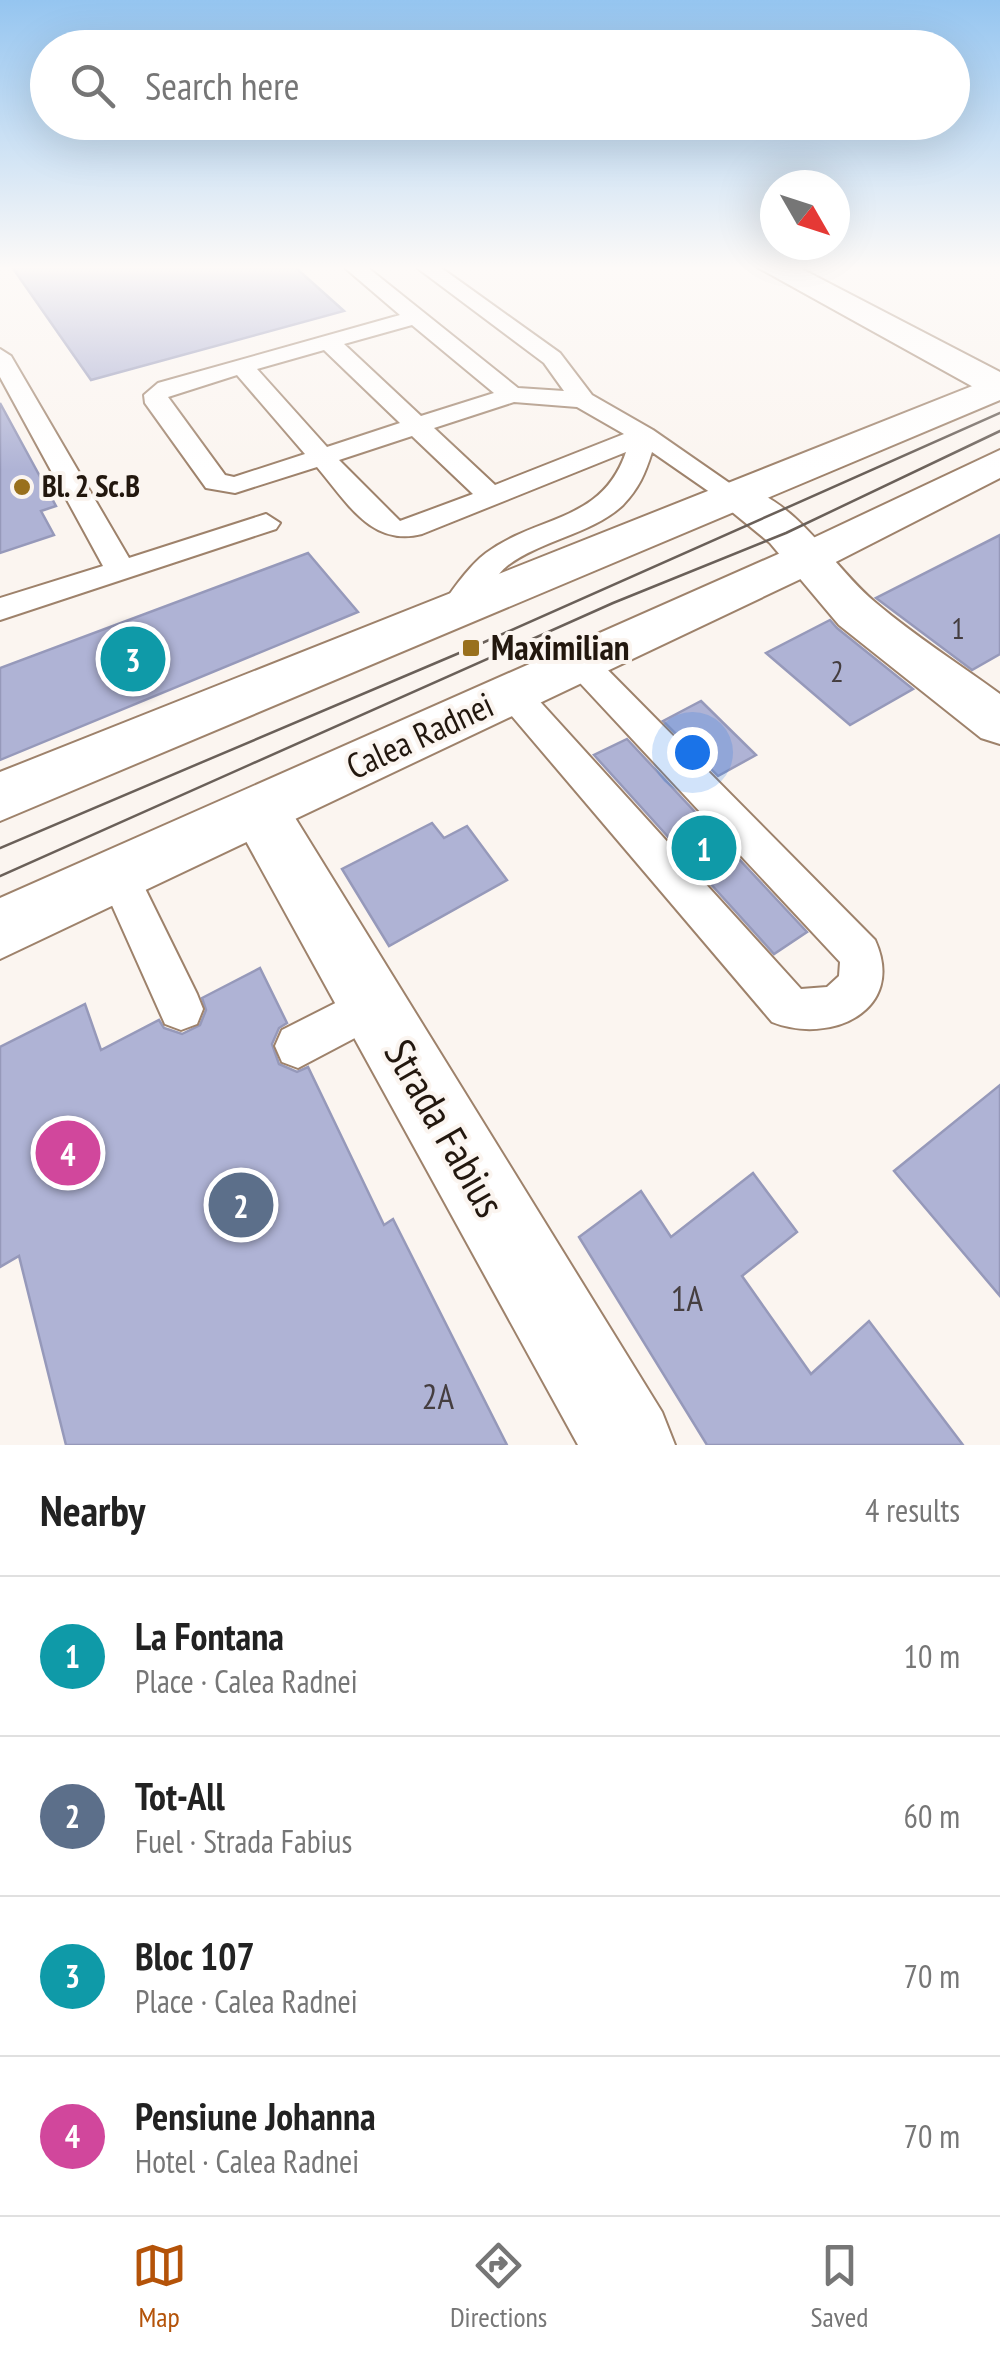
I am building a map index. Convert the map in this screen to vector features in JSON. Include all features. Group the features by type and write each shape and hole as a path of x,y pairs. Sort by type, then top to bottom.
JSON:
{"main road":[{"path":"901,334 1000,386"},
{"path":"0,797 457,607 737,498 1000,386"},
{"name":"Calea Radnei","path":"0,929 810,557 1000,462"},
{"path":"737,498 810,557 856,613 1000,723"},
{"name":"Strada Fabius","path":"260,812 629,1445"}],"lane":[{"path":"353,334 156,395 157,403 212,477 224,484 235,484 512,395 536,393 583,400 644,435 737,498"},
{"path":"438,334 512,395"},
{"path":"519,334 552,358 583,400"},
{"path":"328,342 492,497"},
{"path":"0,356 122,570"},
{"path":"241,366 382,524 397,530 492,497 644,435"},
{"path":"457,607 496,560 609,503 628,482 644,435"},
{"path":"0,609 266,523"},
{"path":"512,692 788,1007 805,1014 826,1013 859,988 865,972 860,954 579,661"},
{"path":"118,874 180,1009"},
{"path":"298,1046 372,1005"}],"building":[{"path":"59,334 258,334 91,380"},
{"name":"Bl. 2 Sc.B","path":"0,403 56,506 41,511 54,535 0,553"},
{"path":"1000,535 1000,654 972,670 876,598"},
{"path":"308,553 358,612 0,760 0,668"},
{"path":"830,620 913,689 850,725 766,653"},
{"path":"701,701 756,755 718,776 663,721"},
{"path":"627,739 807,932 774,954 594,755"},
{"path":"432,823 444,838 467,826 507,880 389,946 342,869"},
{"path":"260,968 287,1023 279,1028 272,1044 279,1064 297,1072 308,1067 384,1225 393,1219 507,1445 66,1445 19,1256 0,1267 0,1047 85,1004 101,1050 159,1020 164,1028 182,1034 200,1025 206,1010 202,998"},
{"path":"1000,1085 1000,1296 894,1171"},
{"path":"753,1173 797,1232 742,1276 811,1374 869,1321 963,1445 707,1445 579,1237 641,1191 671,1237"}],"tram line":[{"path":"0,848 471,648 1000,413"},
{"path":"0,876 613,603 786,533 1000,431"}],"place":[{"name":"Bl. 2 Sc.B","path":"22,487"},
{"name":"Maximilian","path":"471,648"},
{"name":"Bloc 107","path":"133,659"},
{"name":"La Fontana","path":"704,848"},
{"name":"Pensiune Johanna","path":"68,1153"},
{"name":"Tot-All","path":"241,1205"}]}
